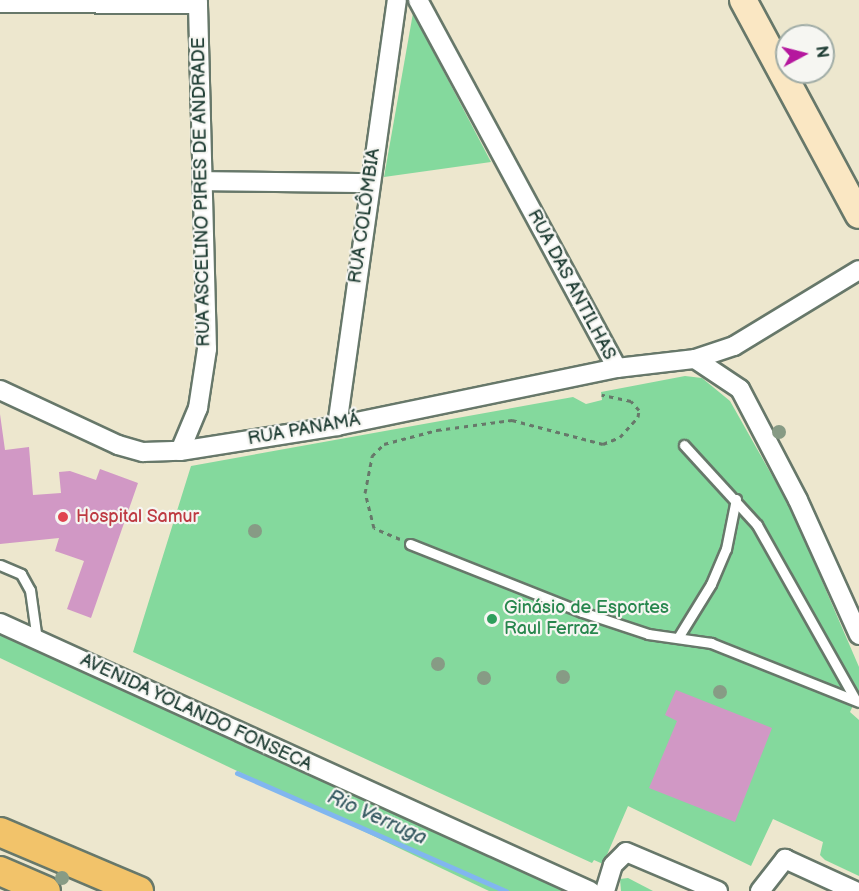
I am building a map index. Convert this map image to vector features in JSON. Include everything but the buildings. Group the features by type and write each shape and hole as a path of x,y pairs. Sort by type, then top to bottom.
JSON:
{"main road":[{"path":"0,832 139,891"},
{"path":"0,871 46,891"}],"street":[{"path":"743,0 859,215"},
{"name":"RUA DAS ANTILHAS","path":"396,3 419,1 616,368 695,359 734,346 859,270"},
{"path":"0,3 198,2"},
{"name":"RUA ASCELINO PIRES DE ANDRADE","path":"180,451 198,408 207,349 198,2"},
{"name":"RUA COLÔMBIA","path":"337,426 396,3"},
{"path":"202,181 370,183"},
{"path":"695,359 740,389 798,500 859,635"},
{"name":"RUA PANAMÁ","path":"0,390 117,445 143,452 180,451 337,426 616,368"},
{"name":"AVENIDA YOLANDO FONSECA","path":"0,623 590,891"},
{"path":"605,891 613,865 626,852 718,891"},
{"path":"760,891 786,859 855,891"}],"lane":[{"path":"684,445 736,499 763,535 857,700"},
{"path":"679,636 711,584 723,558 736,499"},
{"path":"410,544 582,612 648,634 679,636 711,643 857,700"},
{"path":"0,565 21,574 30,590 37,640"}],"path":[{"path":"410,544 374,528 371,519 365,493 367,476 372,456 384,444 437,430 512,420 603,444 620,437 638,417 639,410 630,400 602,395"}],"green space":[{"path":"413,13 491,162 384,177"},
{"name":"Ginásio de Esportes Raul Ferraz","path":"685,376 702,378 730,401 791,509 859,667 859,693 850,712 859,720 859,876 825,860 820,855 823,842 773,819 751,866 628,806 603,864 594,860 592,863 133,652 191,466 573,397 586,404 602,400 601,392"},
{"path":"0,635 564,891 489,891 0,658"},
{"path":"628,878 653,891 621,891 620,879"}],"waterway":[{"name":"Rio Verruga","path":"237,773 506,891"}],"place":[{"name":"Hospital Samur","path":"63,517"},
{"name":"Ginásio de Esportes Raul Ferraz","path":"492,619"}]}
